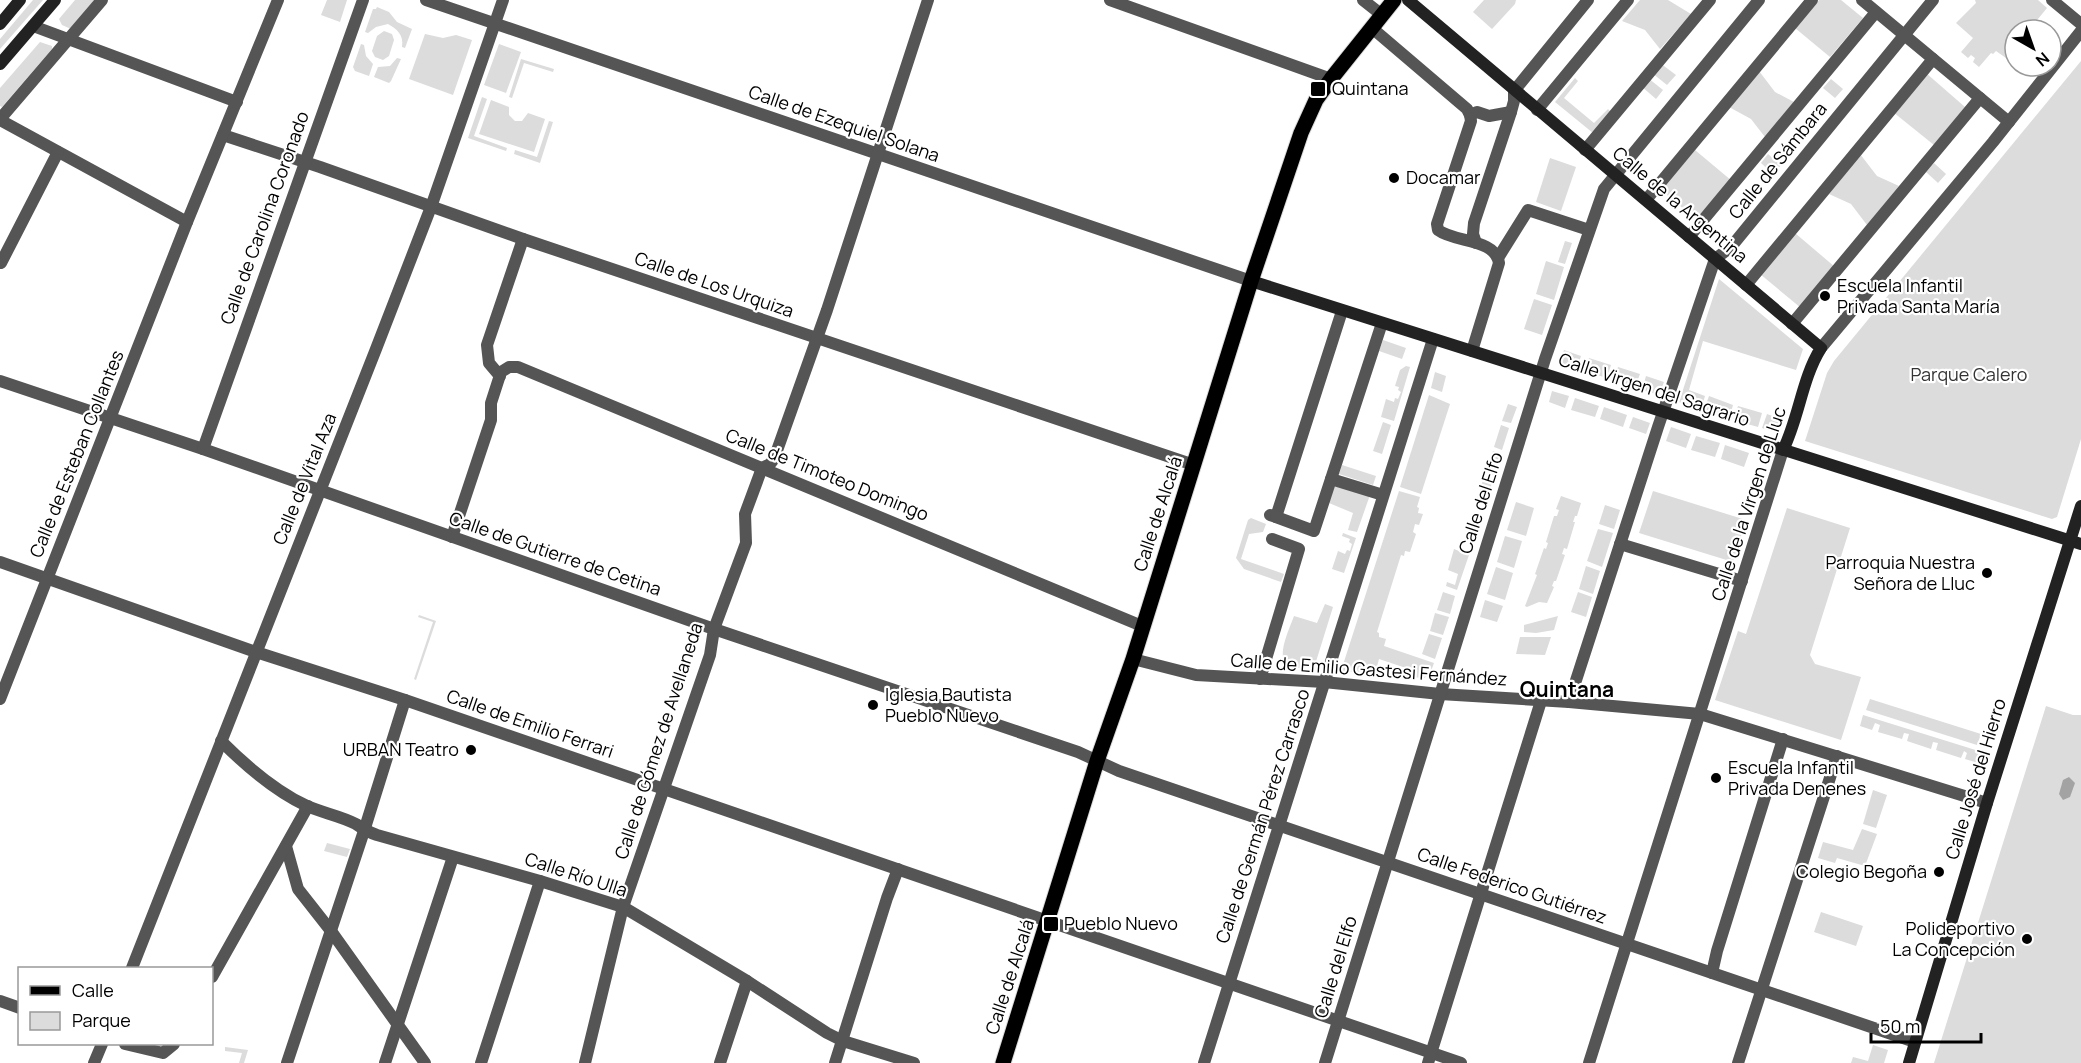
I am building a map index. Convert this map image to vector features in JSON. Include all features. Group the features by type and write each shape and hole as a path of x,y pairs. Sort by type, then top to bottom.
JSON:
{"main road":[{"name":"Calle de Alcalá","path":"1003,1063 1097,761 1132,659 1251,281 1301,133 1316,100 1394,0"}],"street":[{"path":"1,21 20,0"},
{"path":"0,64 55,0"},
{"path":"102,0 0,120 187,222"},
{"name":"Calle de Esteban Collantes","path":"0,699 187,222 278,0"},
{"name":"Calle de Carolina Coronado","path":"203,449 363,0"},
{"name":"Calle de Ezequiel Solana","path":"426,0 1251,281"},
{"name":"Calle de Vital Aza","path":"133,967 431,207 503,0"},
{"name":"Calle de Gómez de Avellaneda","path":"585,1063 623,908 710,655 714,629 746,543 745,514 762,468 770,465 774,459 817,339 928,0"},
{"path":"1110,0 1331,79"},
{"path":"1362,0 1382,15"},
{"name":"Calle de la Argentina","path":"1408,0 1821,348"},
{"path":"1476,243 1473,234 1474,223 1511,112 1514,91 1588,0"},
{"path":"1537,110 1628,0"},
{"path":"1585,150 1710,0"},
{"name":"Calle del Elfo","path":"1325,1063 1541,372 1604,189 1759,0"},
{"path":"1646,200 1812,0"},
{"path":"1862,0 2009,122"},
{"name":"Calle de Sámbara","path":"1569,702 1715,260 1731,247 1933,0"},
{"path":"2052,0 2081,24"},
{"path":"1689,237 1876,12"},
{"path":"33,26 237,102"},
{"path":"1372,28 1467,109 1470,115 1437,224 1438,230 1444,235 1476,243 1495,252 1498,258 1499,263 1472,351"},
{"name":"Calle de la Virgen de Lluc","path":"1589,1063 1783,450 1792,432 1814,359 2081,32"},
{"path":"1746,285 1933,59"},
{"path":"1792,324 1980,98"},
{"path":"1470,115 1477,112 1489,116 1511,112"},
{"name":"Calle de Los Urquiza","path":"223,135 817,339 1194,465"},
{"path":"1,264 58,152"},
{"path":"1498,258 1528,210 1589,230"},
{"path":"453,537 491,420 491,403 500,376 489,363 487,345 523,239"},
{"name":"Calle Virgen del Sagrario","path":"1251,281 2075,542"},
{"path":"1342,311 1273,516 1314,531 1382,323"},
{"name":"Calle de Germán Pérez Carrasco","path":"1204,1063 1433,339"},
{"name":"Calle de Timoteo Domingo","path":"500,376 501,372 509,367 522,368 1142,626"},
{"name":"Calle de Gutierre de Cetina","path":"0,381 203,449 714,629 1078,752 1097,761"},
{"path":"1331,479 1383,495"},
{"name":"Calle José del Hierro","path":"1909,1063 1987,803 2075,542 2081,506"},
{"path":"1260,679 1299,549 1272,539"},
{"path":"1620,544 1742,581"},
{"name":"Calle de Emilio Ferrari","path":"0,562 256,652 405,700 1339,1019 1430,1058 1461,1063"},
{"name":"Calle de Emilio Gastesi Fernández","path":"1132,659 1196,675 1324,682 1440,694 1569,702 1700,714 1987,803"},
{"path":"287,1063 405,700"},
{"path":"1430,1058 1541,701"},
{"path":"1712,973 1783,739"},
{"name":"Calle Río Ulla","path":"221,741 236,756 284,793 308,806 356,824 364,831 540,881 623,908 747,981 827,1033 843,1041 914,1063"},
{"path":"1738,1063 1837,756"},
{"name":"Calle Federico Gutiérrez","path":"1097,761 1119,771 1915,1042"},
{"path":"213,975 308,806"},
{"path":"286,846 298,889 331,931 425,1063"},
{"path":"386,1063 453,857"},
{"path":"835,1063 898,869"},
{"path":"481,1063 540,881"},
{"path":"720,1063 747,981"},
{"path":"0,1001 18,1007"},
{"path":"94,1063 102,1045"},
{"path":"128,1045 156,1053 163,1053 173,1045"}],"green space":[{"path":"33,0 43,0 0,49 0,39"},
{"path":"75,0 95,0 71,29 62,25 59,19"},
{"path":"327,0 347,0 340,22 321,15"},
{"path":"1484,0 1516,0 1492,29 1473,12"},
{"path":"1640,0 1668,0 1691,14 1660,49 1645,30 1622,21"},
{"path":"1819,0 1841,0 1863,18 1830,57 1795,28"},
{"path":"1975,0 2038,0 2047,8 2039,18 2003,18 2003,56 1996,51 1991,53 1979,67 1973,62 1975,58 1971,55 1968,58 1961,52 1973,38 1956,23 1976,3"},
{"path":"377,7 389,12 397,22 412,29 405,48 402,47 399,33 388,24 376,27 368,33 365,32 373,9"},
{"path":"384,31 392,34 394,40 389,56 383,60 375,57 372,51 377,36"},
{"path":"425,34 443,38 456,35 472,40 453,95 409,79"},
{"path":"40,42 52,46 52,49 2,107 0,106 0,88"},
{"path":"361,44 364,45 366,56 373,64 369,76 355,71 353,67"},
{"path":"499,44 521,52 506,93 484,85"},
{"path":"397,58 401,59 389,83 374,77 378,67 390,66"},
{"path":"521,59 554,69 553,72 524,63 512,98 509,97"},
{"name":"Parque Calero","path":"2081,61 2081,439 2057,517 2052,519 1805,441 1827,373 1834,361"},
{"path":"1660,63 1676,75 1667,85 1652,73"},
{"path":"1759,71 1775,92 1794,102 1765,137 1751,119 1729,107"},
{"path":"1926,73 1965,107 1934,145 1893,112"},
{"path":"1575,78 1578,81 1564,98 1594,123 1608,109 1611,112 1593,133 1555,102"},
{"path":"1648,78 1663,90 1656,99 1641,86"},
{"path":"1831,79 1843,89 1835,98 1823,88"},
{"path":"482,97 487,99 474,136 507,148 506,151 468,138"},
{"path":"491,100 509,107 509,115 515,121 522,121 528,113 545,119 534,152 479,134"},
{"path":"549,121 553,122 540,163 514,154 515,150 537,157"},
{"path":"1695,150 1732,181 1698,221 1661,190"},
{"path":"1768,154 1781,165 1773,174 1761,163"},
{"path":"1860,154 1877,176 1899,186 1867,225 1851,204 1829,194"},
{"path":"1550,158 1576,167 1561,211 1536,202"},
{"path":"1934,163 1946,174 1938,183 1926,172"},
{"path":"1795,233 1835,267 1801,308 1760,274"},
{"path":"1565,241 1572,243 1565,264 1558,262"},
{"path":"1546,261 1564,267 1554,300 1536,294"},
{"path":"1719,279 1803,349 1796,370 1703,341 1689,390 1705,396 1701,409 1679,402"},
{"path":"1534,299 1552,305 1542,335 1524,329"},
{"path":"1383,340 1406,348 1402,359 1379,351"},
{"path":"1564,350 1581,356 1577,369 1560,363"},
{"path":"1589,358 1611,365 1607,378 1584,371"},
{"path":"1406,366 1410,367 1394,421 1381,417 1386,399 1394,402 1395,398 1398,399 1401,392 1398,390 1399,387 1395,386 1400,370"},
{"path":"1618,367 1640,374 1635,387 1613,380"},
{"path":"1435,372 1446,376 1442,392 1431,388"},
{"path":"1646,376 1664,382 1659,395 1642,390"},
{"path":"1552,391 1569,396 1565,408 1549,402"},
{"path":"1429,395 1450,404 1421,494 1400,487"},
{"path":"1709,396 1733,405 1729,419 1704,410"},
{"path":"1575,398 1599,406 1595,417 1571,410"},
{"path":"1508,404 1517,407 1511,423 1502,421"},
{"path":"1738,406 1762,413 1758,427 1733,420"},
{"path":"1604,407 1627,415 1623,427 1600,419"},
{"path":"1767,414 1781,419 1776,433 1762,428"},
{"path":"1633,417 1650,423 1646,434 1629,428"},
{"path":"1383,422 1391,425 1382,454 1373,451"},
{"path":"1501,425 1509,428 1502,450 1494,447"},
{"path":"1671,427 1691,434 1686,448 1666,441"},
{"path":"1696,436 1720,443 1715,457 1691,450"},
{"path":"1725,445 1749,453 1744,467 1721,459"},
{"path":"1493,451 1501,454 1494,476 1486,473"},
{"path":"1342,465 1376,476 1373,485 1339,474"},
{"path":"1484,477 1493,480 1485,505 1476,502"},
{"path":"1335,484 1370,495 1357,532 1348,530 1353,513 1329,503"},
{"path":"1399,491 1420,497 1418,513 1423,514 1419,525 1415,524 1413,532 1416,534 1410,552 1405,551 1404,556 1401,555 1377,632 1379,637 1386,639 1384,646 1434,663 1430,674 1424,678 1411,677 1406,668 1379,659 1375,674 1341,671"},
{"path":"1653,491 1746,520 1733,562 1639,533"},
{"path":"1561,496 1581,503 1573,522 1575,522 1567,549 1564,548 1562,554 1565,555 1547,603 1539,602 1527,607 1525,606 1544,548 1546,549 1548,543 1546,542 1554,516 1557,516 1559,510 1556,509"},
{"path":"1516,502 1534,508 1526,536 1507,530"},
{"path":"1605,505 1620,510 1614,529 1599,524"},
{"path":"1787,508 1850,528 1810,655 1815,664 1861,677 1841,740 1715,700 1738,631 1746,634"},
{"path":"1251,518 1266,524 1263,532 1249,534 1241,559 1284,574 1281,582 1244,569 1236,558 1248,520"},
{"path":"1598,529 1613,533 1602,567 1587,561"},
{"path":"1343,533 1356,538 1344,573 1332,569 1338,551 1345,554 1347,550 1350,551 1352,544 1349,542 1350,539 1342,536"},
{"path":"1505,536 1522,541 1514,568 1497,562"},
{"path":"1454,549 1469,555 1457,590 1446,586 1447,582 1455,585 1458,574 1448,570"},
{"path":"1586,566 1600,571 1593,594 1579,589"},
{"path":"1496,567 1513,573 1505,600 1487,594"},
{"path":"1443,592 1455,596 1450,614 1437,610"},
{"path":"1578,592 1592,597 1586,617 1571,612"},
{"path":"1485,600 1503,606 1497,622 1480,617"},
{"path":"1325,604 1333,607 1314,668 1298,668 1285,663 1283,651 1294,616 1317,623"},
{"path":"1435,613 1449,617 1443,635 1430,631"},
{"path":"419,615 436,621 416,680 414,679 433,622 418,617"},
{"path":"1558,616 1554,630 1524,632 1524,625"},
{"path":"1429,634 1442,638 1435,659 1422,654"},
{"path":"1520,637 1551,637 1545,655 1516,654"},
{"path":"1870,699 1981,734 1977,745 1866,710"},
{"name":"Polideportivo La Concepción","path":"2046,706 2073,715 2081,715 2081,1063 1934,1063"},
{"path":"1863,715 1982,752 1978,763 1965,759 1967,753 1964,751 1961,758 1936,750 1938,743 1933,742 1931,749 1907,741 1909,734 1904,733 1902,739 1878,732 1880,725 1875,723 1872,730 1860,726"},
{"path":"1873,790 1887,795 1876,828 1863,824"},
{"path":"1862,829 1877,834 1865,866 1837,858 1835,863 1818,858 1823,842 1853,850"},
{"path":"327,843 350,849 347,857 324,851"},
{"path":"1821,912 1863,926 1856,946 1814,932"},
{"path":"1873,1045 1888,1050 1884,1063 1851,1063 1853,1057 1868,1061"},
{"path":"225,1047 248,1050 244,1063 239,1063 242,1053 225,1051"}],"shaded area":[{"path":"2069,777 2075,783 2070,797 2063,800 2059,794 2063,780"}],"place":[{"name":"Quintana","path":"1318,89"},
{"name":"Docamar","path":"1394,178"},
{"name":"Escuela Infantil Privada Santa María","path":"1825,296"},
{"name":"Parroquia Nuestra Señora de Lluc","path":"1987,573"},
{"name":"Iglesia Bautista Pueblo Nuevo","path":"873,705"},
{"name":"URBAN Teatro","path":"471,750"},
{"name":"Escuela Infantil Privada Denenes","path":"1716,778"},
{"name":"Colegio Begoña","path":"1939,872"},
{"name":"Pueblo Nuevo","path":"1051,924"},
{"name":"Polideportivo La Concepción","path":"2027,939"}],"district":[{"name":"Quintana","path":"1567,690"}]}
